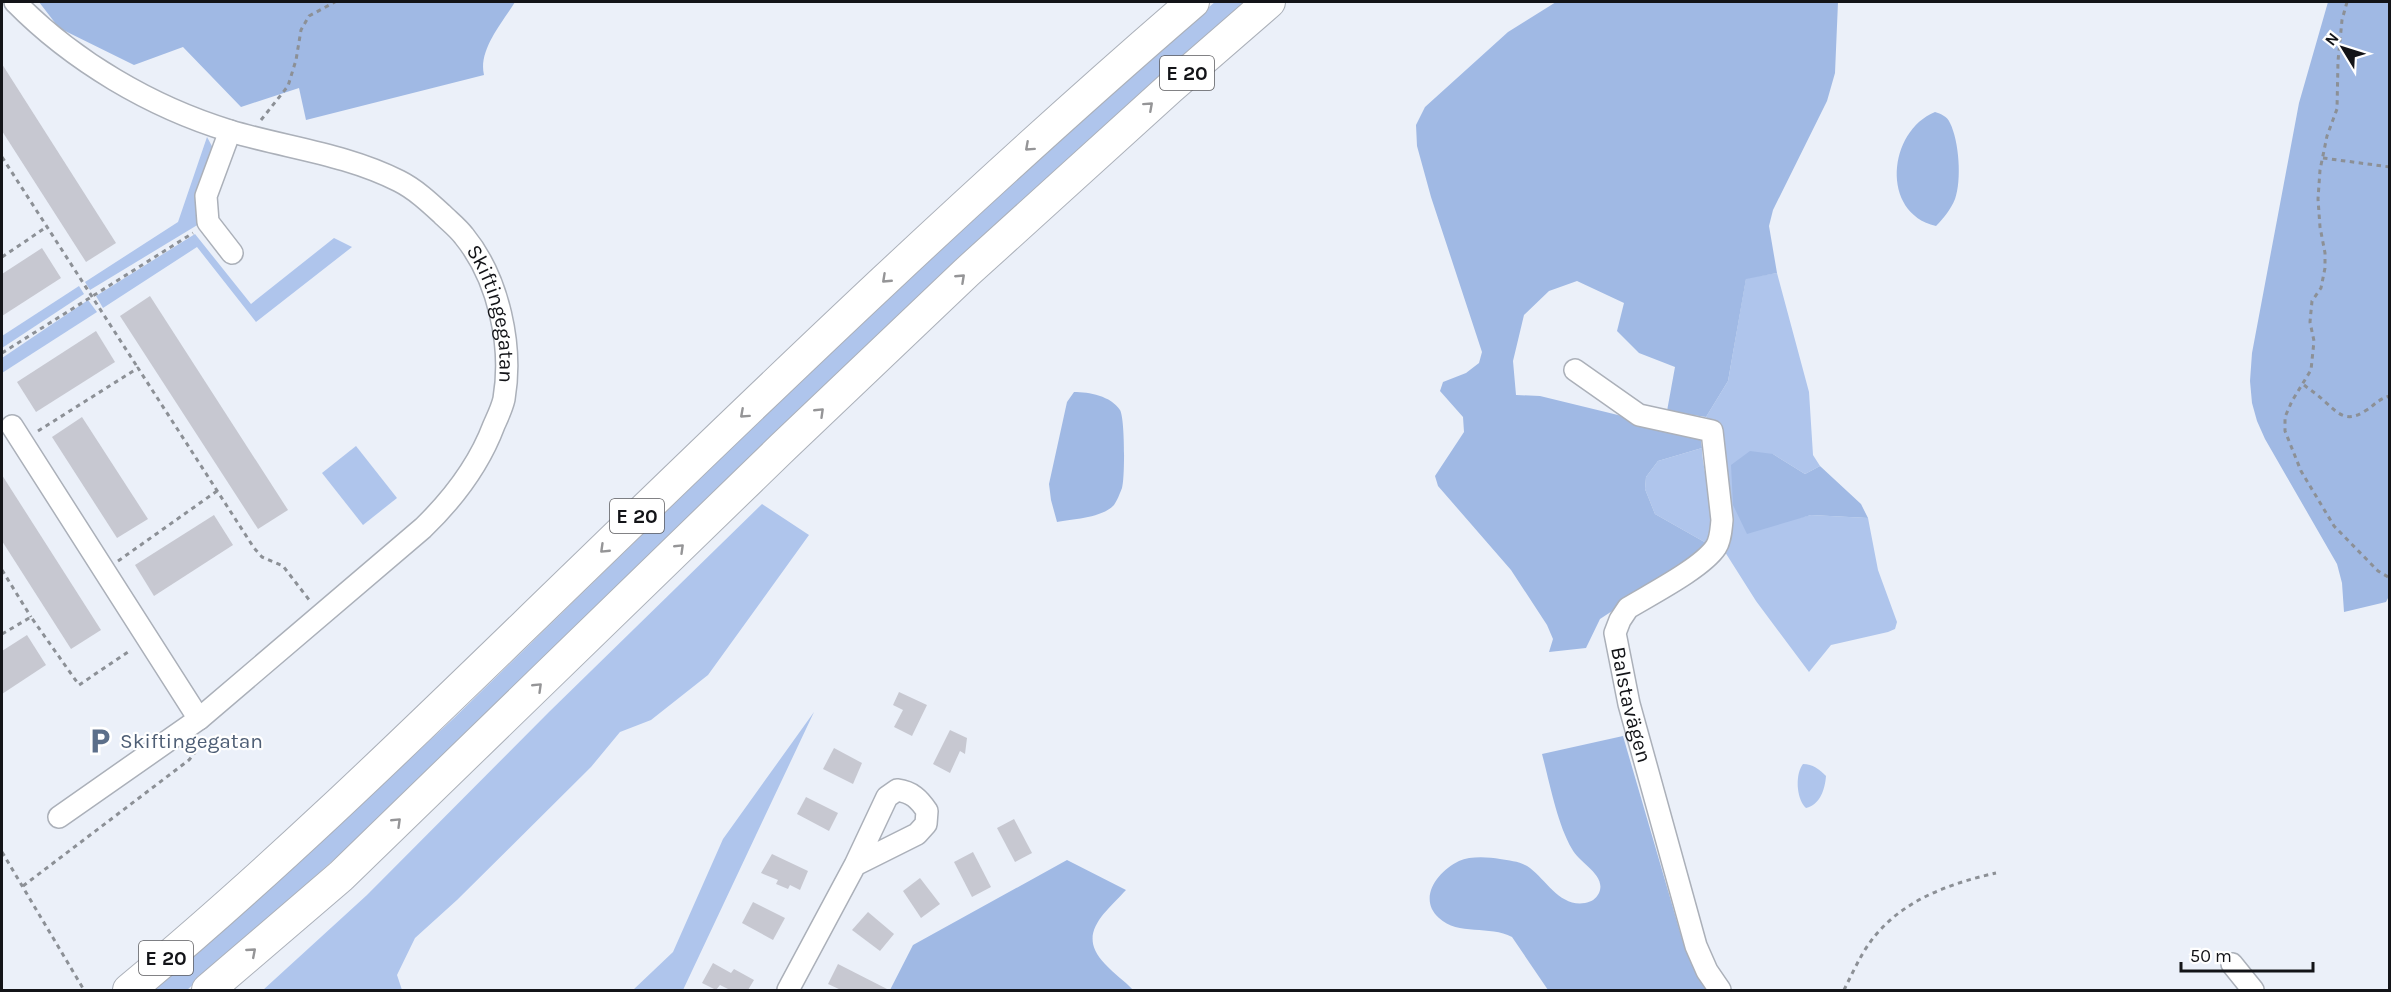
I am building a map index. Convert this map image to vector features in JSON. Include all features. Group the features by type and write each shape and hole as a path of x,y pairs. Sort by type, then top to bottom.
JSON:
{"highway":[{"name":"E 20","path":"129,990 250,885 395,750 932,236 1193,2"},
{"name":"E 20","path":"208,990 350,868 959,279 1068,179 1269,2"}],"street":[{"name":"Skiftingegatan","path":"15,2 45,30 115,79 172,109 240,133 350,160 400,181 424,197 464,236 480,261 499,304 507,359 503,401 488,443 466,480 423,528 198,719 59,817"},
{"path":"232,253 208,222 206,196 240,133"},
{"name":"Balstavägen","path":"1575,370 1639,415 1712,431 1722,520 1721,534 1716,546 1703,560 1628,608 1615,633 1629,704 1684,908 1696,946 1707,971 1720,990"},
{"path":"17,433 198,719"},
{"path":"788,990 855,865"},
{"path":"2232,964 2253,990"}],"path":[{"path":"240,133 288,86 296,60 301,30 309,16 335,2"},
{"path":"2347,2 2342,20 2338,61 2337,110 2323,158 2318,199 2325,268 2320,288 2312,300 2310,322 2314,341 2311,370 2285,417 2285,431 2301,471 2334,526 2378,571 2390,578"},
{"path":"2,157 254,548 262,557 283,566 321,615"},
{"path":"2323,158 2390,167"},
{"path":"2,257 46,228"},
{"path":"2,353 192,233"},
{"path":"17,433 138,368"},
{"path":"2304,385 2337,414 2350,416 2365,411 2379,399 2390,396"},
{"path":"104,570 218,491"},
{"path":"2,570 31,617 79,685 148,639"},
{"path":"2,634 31,617"},
{"path":"23,886 194,756 198,747 198,719"},
{"path":"2,852 84,990"},
{"path":"1844,990 1863,953 1890,920 1932,892 1958,882 1996,873"}],"shaded area":[{"path":"39,2 515,2 488,46 484,56 484,75 306,120 299,88 241,107 183,47 134,65 59,28"},
{"path":"1215,2 1253,2 410,792 187,990 153,990 224,930 454,718 872,311 1146,59"},
{"path":"1556,2 1838,2 1835,73 1827,101 1773,210 1769,226 1777,273 1746,279 1728,381 1706,417 1667,411 1675,367 1639,353 1617,331 1624,303 1577,281 1549,291 1524,315 1513,361 1516,395 1540,396 1700,435 1702,448 1658,461 1646,477 1645,489 1655,514 1708,544 1699,554 1600,619 1586,648 1549,652 1553,639 1547,625 1511,570 1438,486 1435,476 1464,432 1463,417 1440,391 1443,382 1466,373 1479,363 1482,352 1431,197 1417,146 1416,125 1425,107 1508,32"},
{"path":"2328,2 2390,2 2389,596 2386,602 2344,612 2342,583 2337,564 2265,439 2252,403 2250,381 2252,353 2299,103"},
{"path":"1935,112 1950,123 1957,150 1959,171 1955,199 1936,226 1918,218 1906,205 1899,189 1897,171 1900,153 1907,136 1919,122"},
{"path":"207,137 213,148 199,224 90,290 85,282 178,222"},
{"path":"195,234 251,304 334,238 352,247 256,322 197,247 103,308 96,296"},
{"path":"1777,273 1809,392 1813,455 1820,466 1805,474 1773,454 1781,522 1811,515 1868,518 1878,570 1897,622 1895,629 1888,632 1831,645 1809,672 1756,601 1725,552 1716,430 1706,417 1728,381 1746,278"},
{"path":"79,286 84,294 2,348 2,336"},
{"path":"88,300 97,312 2,373 2,358"},
{"path":"1074,392 1105,398 1120,410 1124,436 1123,482 1114,505 1109,509 1087,517 1057,522 1049,484 1067,402"},
{"path":"356,446 397,498 363,525 322,473"},
{"path":"1702,448 1714,528 1713,536 1708,544 1655,514 1645,489 1646,477 1658,461"},
{"path":"1750,451 1773,454 1805,474 1820,466 1861,504 1868,518 1811,515 1747,534 1733,505 1731,465"},
{"path":"762,504 809,535 708,675 651,720 620,732 591,767 457,900 415,938 397,975 402,990 263,990 367,895 549,712"},
{"path":"814,712 683,990 633,990 673,952 723,839"},
{"path":"1623,736 1683,942 1701,979 1710,990 1548,990 1512,937 1503,933 1455,927 1439,918 1430,902 1433,886 1444,871 1463,859 1485,857 1523,864 1536,873 1554,892 1568,901 1585,903 1595,899 1599,893 1599,880 1575,854 1567,839 1554,803 1542,754"},
{"path":"1803,764 1816,767 1826,776 1821,796 1815,804 1806,808 1800,799 1798,786 1800,768"},
{"path":"1067,860 1126,890 1096,925 1093,943 1105,964 1133,990 890,990 913,945"}],"building":[{"path":"2,64 116,243 86,262 2,131"},
{"path":"42,248 61,278 2,316 2,274"},
{"path":"150,296 288,510 258,529 120,316"},
{"path":"96,331 115,362 36,412 17,382"},
{"path":"82,417 148,519 117,538 52,437"},
{"path":"2,475 101,630 71,649 2,541"},
{"path":"214,515 233,545 154,596 135,565"},
{"path":"27,635 46,665 2,694 2,651"},
{"path":"899,692 927,705 912,736 894,727 903,710 893,705"},
{"path":"950,730 967,738 965,754 960,751 950,773 933,764"},
{"path":"834,748 862,763 853,784 823,769"},
{"path":"806,797 838,813 829,831 797,814"},
{"path":"1014,819 1032,853 1015,862 997,828"},
{"path":"973,852 991,887 972,897 954,862"},
{"path":"772,854 808,871 800,890 790,885 788,889 776,884 778,880 761,873"},
{"path":"920,878 940,904 921,918 903,891"},
{"path":"753,902 785,918 773,940 742,923"},
{"path":"868,912 894,934 880,951 852,930"},
{"path":"713,963 731,973 734,969 754,980 748,990 730,990 720,985 716,990 702,983"},
{"path":"838,964 889,990 841,990 828,984"}],"place":[{"name":"Skiftingegatan","path":"100,741"}]}
